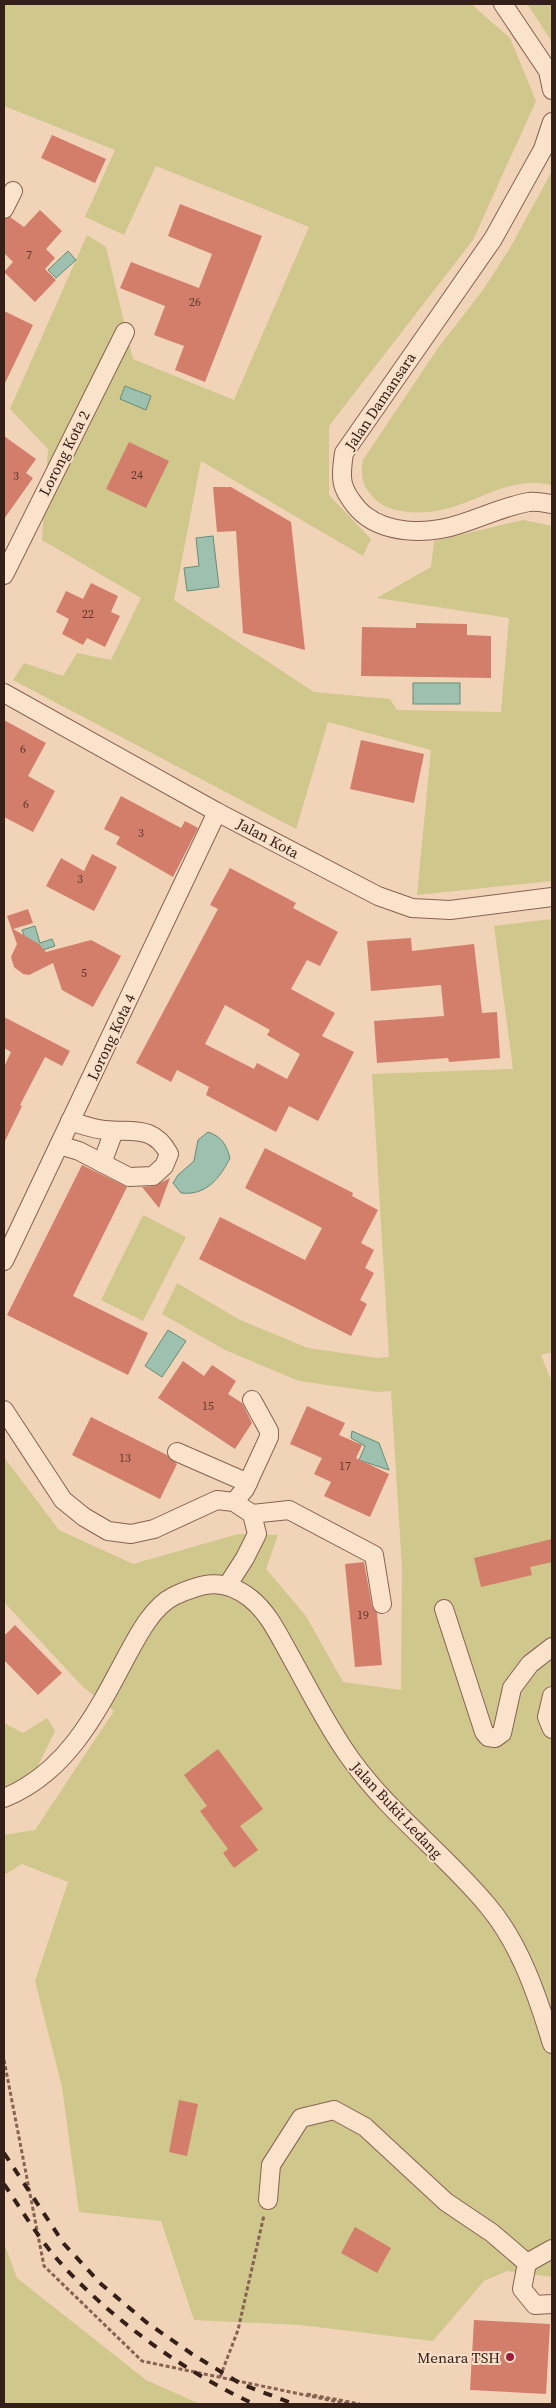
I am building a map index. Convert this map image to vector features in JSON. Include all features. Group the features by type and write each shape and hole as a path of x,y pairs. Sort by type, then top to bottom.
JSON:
{"street":[{"path":"503,4 548,70 552,90"},
{"name":"Jalan Damansara","path":"552,122 543,149 493,239 467,279 417,345 344,453 340,476 348,498 364,515 381,526 405,530 432,530 458,525 489,513 530,502 552,504"},
{"path":"4,210 13,191"},
{"name":"Lorong Kota 2","path":"4,574 125,332"},
{"name":"Jalan Kota","path":"4,693 217,812 378,896 412,908 450,910 552,896"},
{"name":"Lorong Kota 4","path":"4,1261 217,812"},
{"path":"59,1145 79,1151 129,1177 153,1176 164,1166 169,1154 163,1141 148,1134 132,1129 102,1130 70,1121"},
{"path":"102,1163 114,1131"},
{"path":"234,1502 248,1483 270,1434 252,1400"},
{"path":"4,1410 63,1500 84,1517 108,1531 131,1534 154,1529 217,1500 234,1502 252,1514 289,1510 374,1555 382,1604"},
{"path":"177,1452 248,1483"},
{"path":"227,1586 245,1558 256,1534 252,1514"},
{"name":"Jalan Bukit Ledang","path":"4,1798 39,1780 67,1755 106,1695 143,1626 171,1598 204,1584 227,1586 249,1597 268,1616 334,1734 351,1760 399,1816 488,1906 507,1932 520,1957 552,2044"},
{"path":"444,1609 484,1732 488,1737 495,1738 502,1733 512,1688 530,1664 552,1647"},
{"path":"552,1696 547,1717 552,1729"},
{"path":"268,2200 271,2165 301,2118 334,2110 365,2127 446,2202 492,2233 527,2263"},
{"path":"527,2263 552,2249"},
{"path":"527,2263 522,2290 541,2310"}],"path":[{"path":"4,2060 44,2266 142,2361 348,2404"},
{"path":"219,2377 238,2330 268,2200"},
{"path":"219,2377 360,2404"}],"shaded area":[{"path":"4,4 471,4 510,38 536,101 473,240 329,426 329,495 371,539 363,556 201,461 174,600 314,692 390,699 397,710 501,712 509,618 377,598 431,567 434,541 523,520 552,526 552,881 417,895 431,750 328,722 296,829 13,680 24,663 63,676 77,653 111,660 141,598 42,540 48,449 10,409 87,235 106,247 133,359 234,400 309,227 156,166 124,235 85,217 115,150 4,106"},
{"path":"527,4 552,4 552,42 530,8"},
{"path":"552,171 552,485 541,483 519,484 491,492 453,507 434,511 401,511 381,504 364,484 362,476 363,460 438,348 483,290 510,248"},
{"path":"68,251 76,260 56,278 48,270"},
{"path":"125,386 151,396 146,410 120,399"},
{"path":"213,536 219,587 187,591 184,568 199,566 196,538"},
{"path":"413,683 460,683 460,704 413,704"},
{"path":"552,919 552,1352 541,1355 552,1383 552,2277 507,2271 484,2281 433,2341 300,2325 194,2320 161,2221 79,2212 62,2087 35,1981 68,1882 22,1864 4,1875 4,1835 35,1830 114,1711 83,1687 4,1602 4,1457 59,1530 133,1564 238,1534 278,1535 266,1569 306,1616 343,1682 401,1690 402,1568 391,1391 377,1392 299,1381 225,1350 162,1314 177,1283 240,1320 308,1348 378,1358 389,1357 372,1074 513,1069 494,926"},
{"path":"35,926 40,943 52,939 55,946 31,954 22,930"},
{"path":"208,1132 217,1136 223,1142 230,1158 217,1179 205,1189 198,1192 181,1193 173,1183 178,1175 194,1161 198,1140"},
{"path":"143,1215 186,1237 143,1321 101,1300"},
{"path":"168,1330 186,1341 162,1377 145,1366"},
{"path":"352,1431 379,1443 389,1470 359,1460 365,1446 351,1438"},
{"path":"47,1718 55,1731 37,1768 4,1790 4,1723 23,1733"},
{"path":"4,2243 17,2278 146,2380 200,2404 5,2404"}],"building":[{"path":"52,135 106,159 95,183 41,158"},
{"path":"180,204 262,236 205,382 175,370 184,346 154,335 165,306 120,288 131,262 199,288 212,254 168,236"},
{"path":"40,210 62,231 46,249 55,258 45,269 56,280 35,302 4,272 13,262 4,253 4,219 10,217 24,227"},
{"path":"4,311 33,325 4,385"},
{"path":"4,436 36,459 26,473 33,478 4,519"},
{"path":"129,442 169,461 146,508 106,489"},
{"path":"213,487 231,487 291,522 305,650 243,633 236,531 217,532"},
{"path":"91,583 118,596 111,612 120,616 105,647 87,638 83,645 62,634 69,619 56,612 66,591 83,599"},
{"path":"416,623 467,624 467,635 491,636 491,678 361,676 362,627 416,628"},
{"path":"4,720 46,743 28,776 55,791 33,832 4,817"},
{"path":"361,740 424,754 414,803 350,789"},
{"path":"121,796 181,828 185,821 198,828 173,877 116,844 120,837 104,829"},
{"path":"92,854 117,867 94,911 46,886 61,858 84,871"},
{"path":"230,868 296,903 293,908 338,932 320,966 307,960 291,989 335,1013 322,1036 354,1052 318,1121 289,1106 276,1132 206,1095 209,1087 177,1070 171,1082 136,1063 218,909 210,905","holes":["225,1005 270,1030 267,1035 300,1054 287,1079 257,1063 254,1069 205,1044"]},
{"path":"28,909 33,923 13,929 39,944 46,952 91,940 121,956 93,1007 62,990 53,963 29,975 23,974 14,967 11,957 17,944 7,916"},
{"path":"411,938 412,951 474,944 482,1013 497,1012 500,1058 449,1062 448,1058 377,1063 374,1021 444,1016 441,985 371,991 367,941"},
{"path":"4,1017 70,1051 62,1066 45,1057 20,1105 22,1106 4,1143 4,1067 11,1052 4,1048"},
{"path":"265,1148 353,1193 352,1196 378,1210 361,1243 374,1250 365,1268 374,1273 360,1300 367,1304 351,1336 199,1259 220,1217 305,1260 322,1228 245,1188"},
{"path":"82,1165 127,1187 73,1296 148,1333 128,1375 7,1315"},
{"path":"170,1178 159,1208 142,1187 154,1186"},
{"path":"183,1361 204,1376 212,1365 236,1381 228,1394 242,1403 252,1423 235,1449 158,1398"},
{"path":"307,1406 345,1423 339,1435 362,1445 356,1458 389,1474 370,1517 324,1496 331,1482 314,1474 322,1458 290,1444"},
{"path":"91,1417 167,1455 177,1464 160,1499 72,1455"},
{"path":"552,1539 552,1562 530,1567 532,1575 481,1587 474,1558"},
{"path":"364,1562 372,1606 377,1613 382,1665 355,1667 345,1564"},
{"path":"15,1625 62,1673 38,1695 4,1660 4,1636"},
{"path":"218,1749 263,1809 240,1826 258,1850 234,1868 223,1853 228,1849 200,1811 207,1806 184,1775"},
{"path":"179,2100 198,2104 187,2156 169,2152"},
{"path":"355,2227 391,2248 377,2273 341,2253"},
{"name":"Menara TSH","path":"474,2320 550,2324 546,2394 470,2390"}],"railway":[{"path":"4,2153 64,2244 101,2284 146,2322 192,2354 241,2384 294,2404"},
{"path":"4,2184 36,2232 57,2259 99,2302 174,2359 201,2376 254,2404"}],"place":[{"name":"Menara TSH","path":"510,2357"}]}
